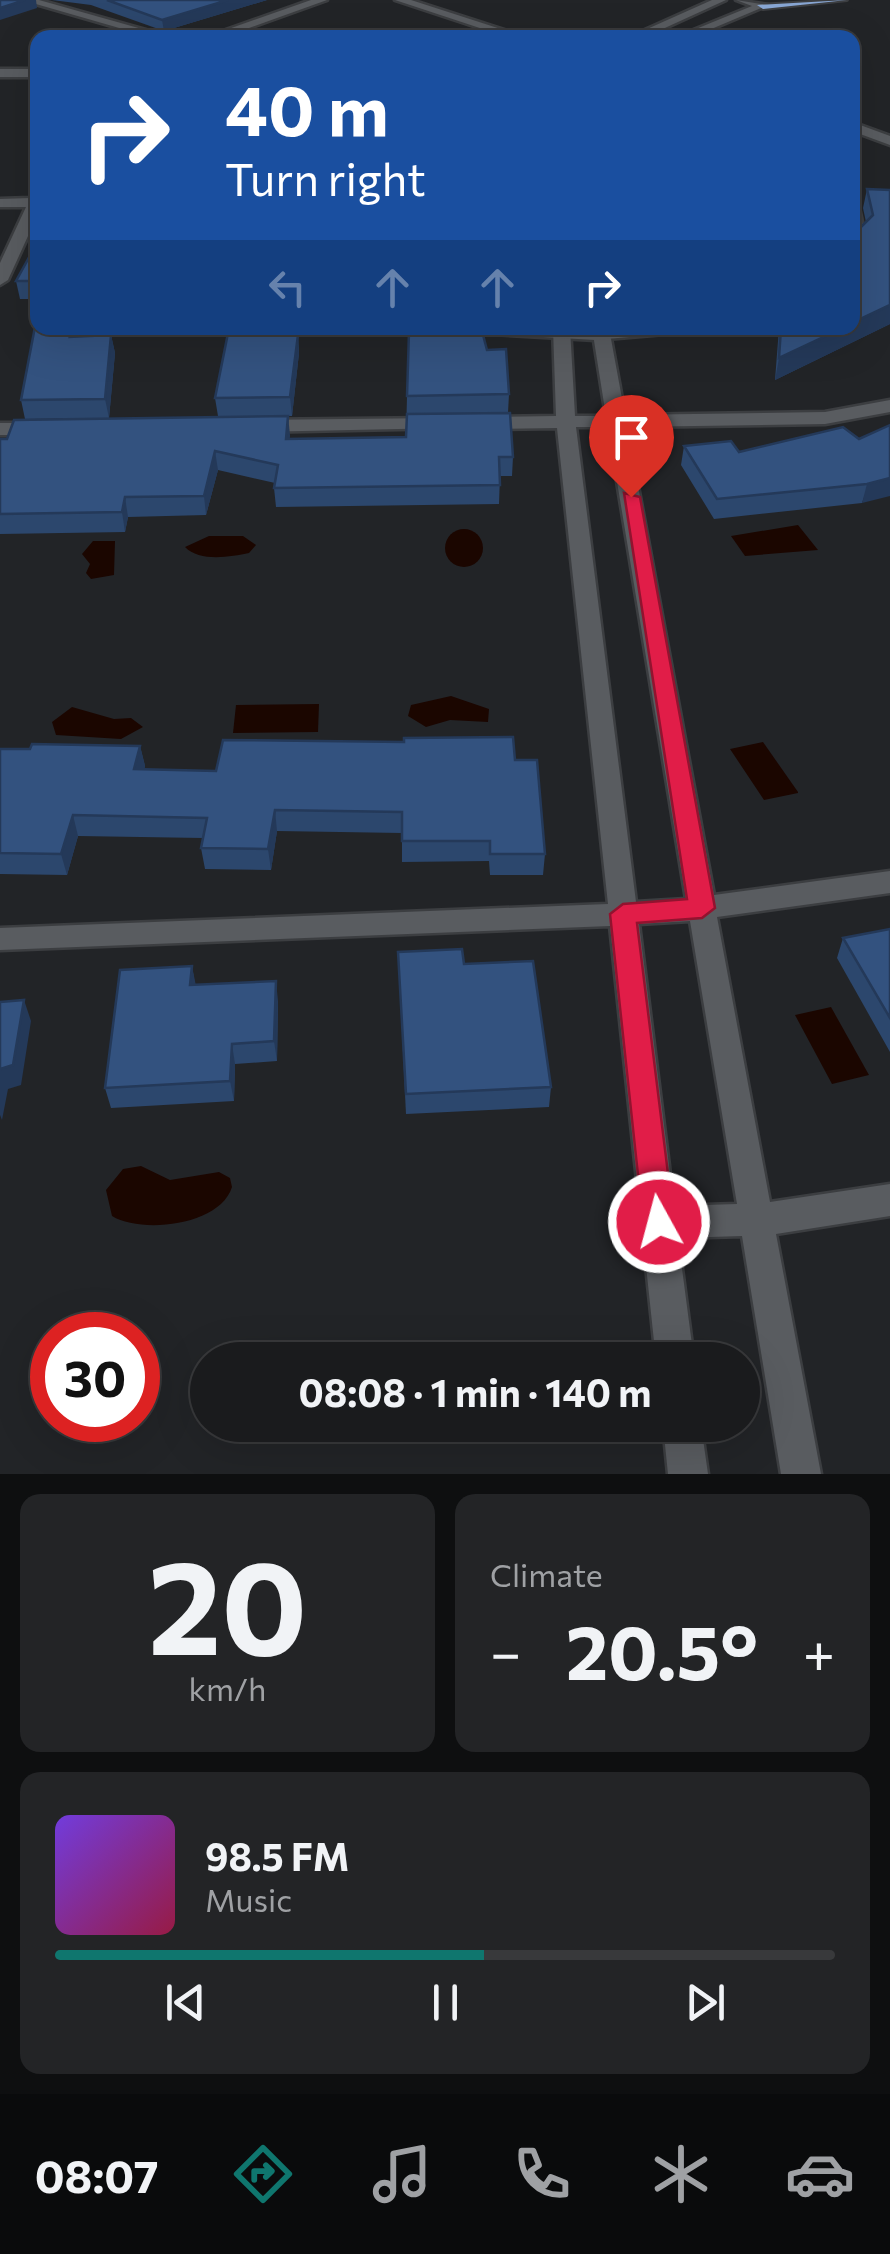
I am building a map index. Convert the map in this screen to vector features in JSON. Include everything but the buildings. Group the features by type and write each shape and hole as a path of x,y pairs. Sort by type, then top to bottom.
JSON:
{"highway":[{"path":"762,5 842,0"}],"street":[{"path":"27,0 140,30"},
{"path":"232,30 322,0"},
{"path":"400,0 498,30"},
{"path":"651,30 721,0"},
{"path":"740,0 762,5"},
{"path":"699,30 762,5"},
{"path":"0,73 30,72"},
{"path":"860,129 890,141"},
{"path":"0,203 30,206"},
{"path":"0,219 30,209"},
{"path":"0,280 30,217"},
{"path":"561,335 566,422 673,1342"},
{"path":"602,335 760,1220 801,1474"},
{"path":"234,426 825,418 890,406"},
{"path":"0,429 58,428"},
{"path":"0,939 623,914 702,908 890,882"},
{"path":"659,1222 760,1220 890,1200"},
{"path":"684,1442 688,1474"}],"shaded area":[{"path":"798,525 818,550 745,556 731,536"},
{"path":"464,529 478,534 483,548 478,562 464,567 450,562 445,548 450,534"},
{"path":"209,536 243,536 256,545 249,553 215,557 198,555 185,547"},
{"path":"93,541 115,541 114,575 91,579 86,573 90,564 82,554"},
{"path":"451,696 489,709 488,722 450,720 426,727 408,716 411,705"},
{"path":"319,704 318,732 233,733 236,705"},
{"path":"72,707 114,719 131,718 143,727 121,739 56,735 52,722"},
{"path":"763,742 798,793 764,800 730,749"},
{"path":"831,1007 869,1075 832,1084 795,1015"},
{"path":"141,1166 170,1180 219,1172 230,1178 232,1187 225,1200 196,1218 160,1225 125,1222 112,1216 106,1190 123,1169"}],"route":[{"path":"631,497 702,908 623,914 659,1222"}]}
